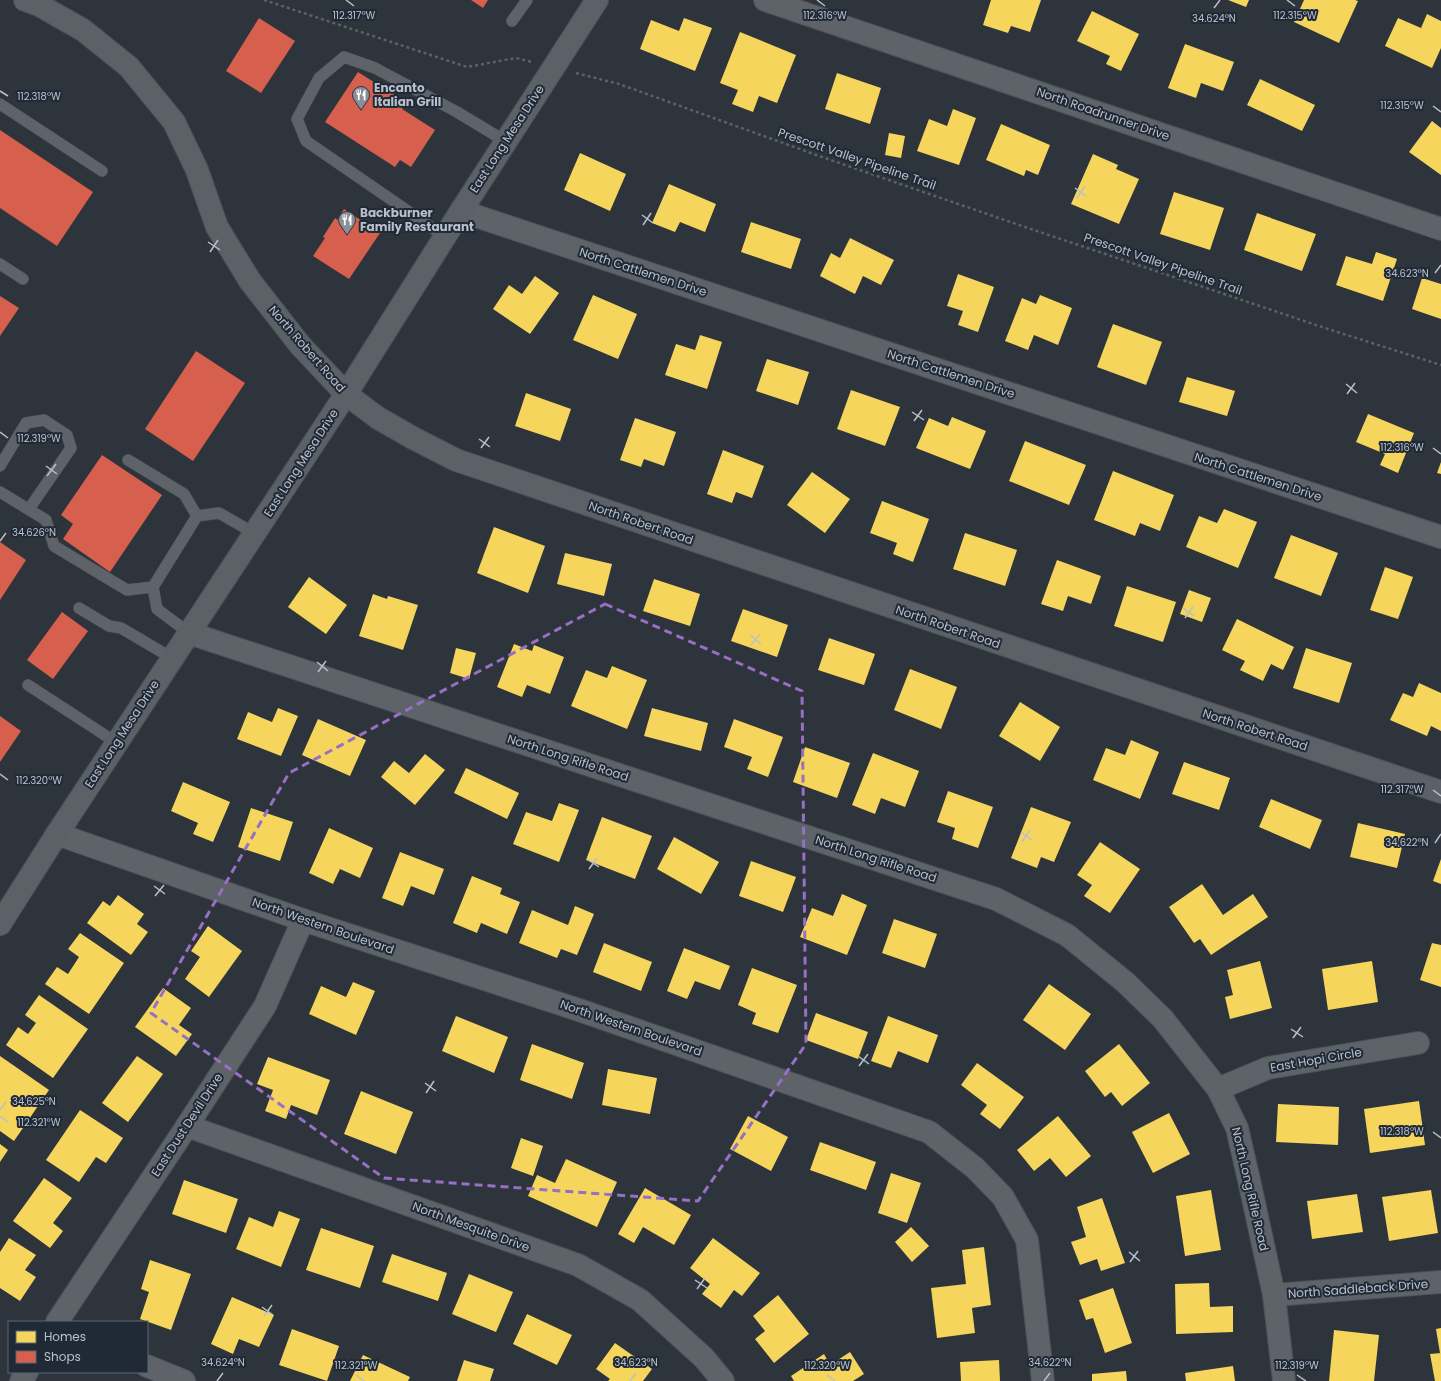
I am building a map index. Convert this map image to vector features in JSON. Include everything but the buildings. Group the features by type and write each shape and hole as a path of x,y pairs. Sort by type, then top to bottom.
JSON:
{"main road":[{"name":"North Robert Road","path":"25,0 39,5 83,30 129,67 174,122 197,170 217,227 250,281 300,345 346,394 384,421 413,438 456,460 1441,792"},
{"name":"East Long Mesa Drive","path":"0,924 57,834 346,394 444,236 597,0"}],"street":[{"name":"North Roadrunner Drive","path":"765,0 1441,229"},
{"name":"North Cattlemen Drive","path":"461,211 1441,537"},
{"name":"North Long Rifle Road","path":"189,633 996,899 1067,935 1125,982 1163,1019 1218,1089 1237,1128 1274,1295 1284,1381"},
{"name":"North Western Boulevard","path":"57,834 304,920 579,1010 929,1132 975,1168 1003,1197 1026,1240 1043,1381"},
{"name":"East Dust Devil Drive","path":"58,1321 187,1126 264,1006 304,920"},
{"name":"East Hopi Circle","path":"1218,1089 1268,1068 1418,1043"},
{"name":"North Mesquite Drive","path":"187,1126 578,1265 640,1300 704,1358 723,1381"},
{"name":"North Saddleback Drive","path":"1274,1295 1441,1282"},
{"path":"148,1366 184,1381"}],"lane":[{"path":"512,22 527,0"},
{"path":"444,236 306,141 297,119 320,78 344,57 375,68 457,112 505,141"},
{"path":"0,104 102,171"},
{"path":"0,264 23,279"},
{"path":"0,466 26,423 44,420 67,435 71,448 29,510"},
{"path":"128,460 184,494 197,516"},
{"path":"0,492 46,520 54,546 127,590 153,587"},
{"path":"197,516 219,513 254,533"},
{"path":"189,633 157,608 153,587 197,516"},
{"path":"79,608 109,626 121,628 172,658"},
{"path":"28,685 117,743"}],"path":[{"name":"Prescott Valley Pipeline Trail","path":"264,0 467,68 516,58 619,84 822,157 1007,221 1328,329 1441,365"}],"highlighted area":[{"path":"605,604 802,691 806,1044 698,1201 384,1178 151,1013 289,773"}],"place":[{"name":"Encanto Italian Grill","path":"361,110"},
{"name":"Backburner Family Restaurant","path":"347,235"}]}
